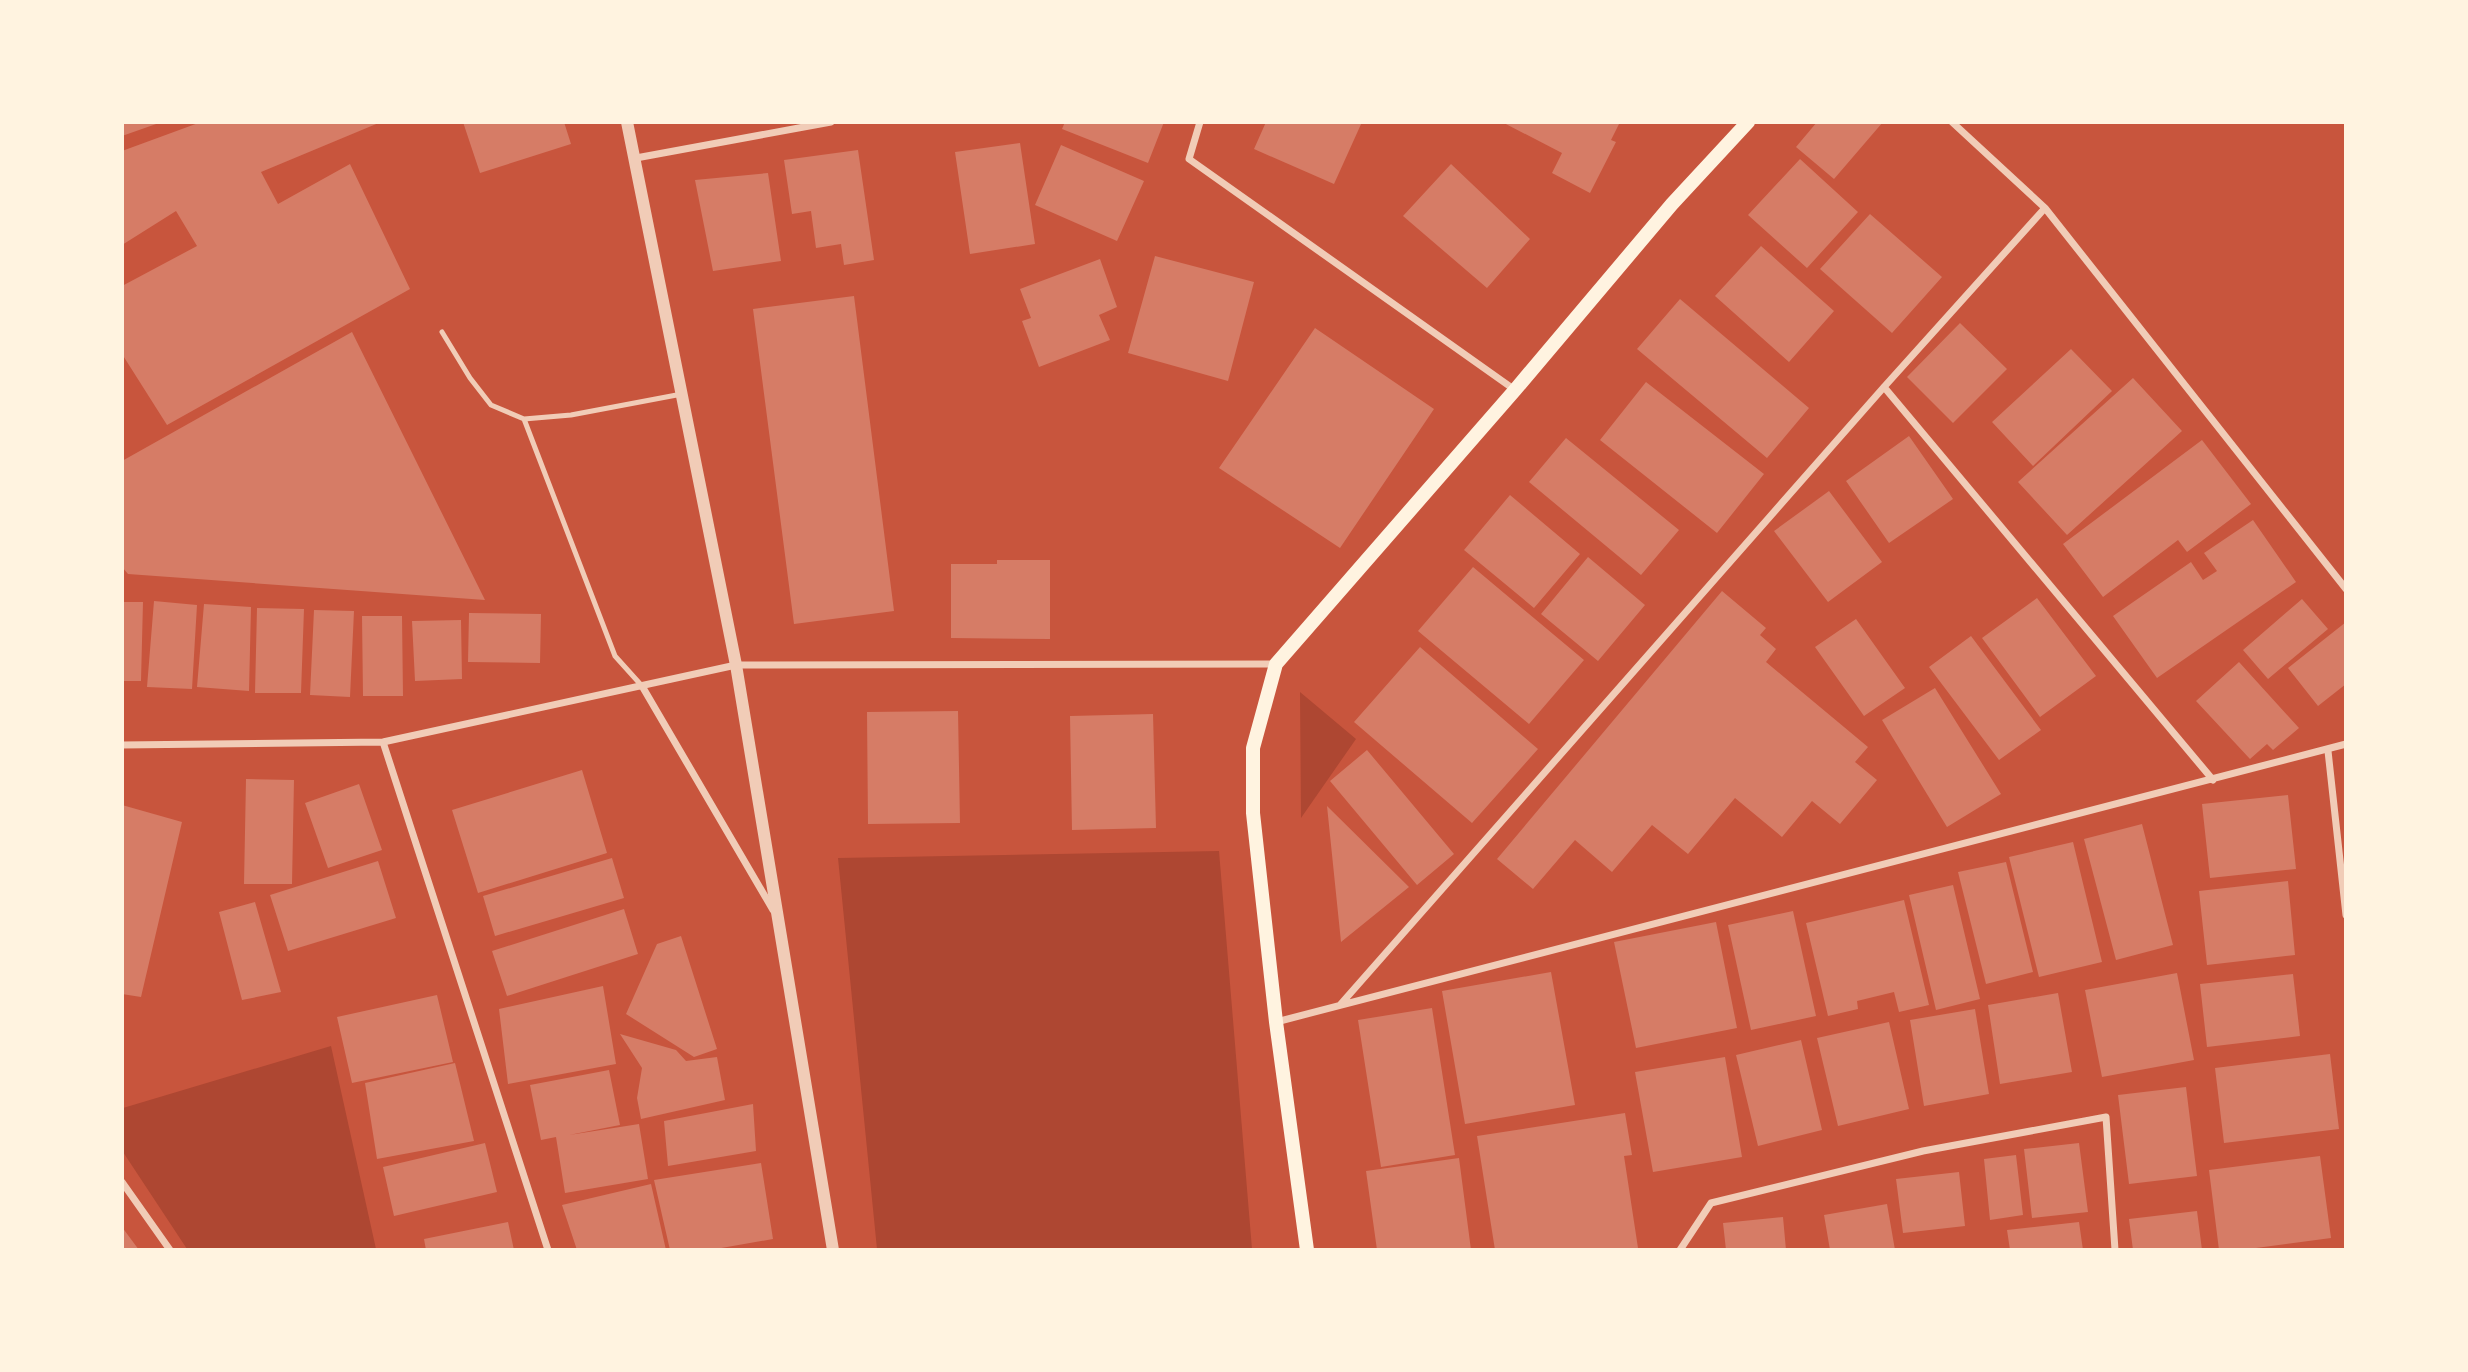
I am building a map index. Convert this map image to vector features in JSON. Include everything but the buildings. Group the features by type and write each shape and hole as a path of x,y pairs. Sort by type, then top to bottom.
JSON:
{"main road":[{"path":"1307,1250 1276,1022 1253,813 1253,748 1276,664 1515,390 1672,204 1748,122"}],"street":[{"path":"627,122 736,665 833,1250"},
{"path":"636,158 831,122"},
{"path":"1200,122 1189,159 1515,390"},
{"path":"1952,122 2045,208 2346,589"},
{"path":"1339,1006 2045,208"},
{"path":"1884,387 2213,780"},
{"path":"122,745 383,742 736,665 1276,664"},
{"path":"642,686 777,917"},
{"path":"383,742 548,1250"},
{"path":"1276,1022 2328,751 2346,744"},
{"path":"2328,751 2346,915"},
{"path":"1680,1250 1711,1203 1923,1151 2106,1117 2115,1250"},
{"path":"122,1182 170,1250"}],"lane":[{"path":"442,332 470,378 491,405 524,419 571,415 682,394"},
{"path":"524,419 615,656 642,686"}],"shaded area":[{"path":"1300,692 1356,739 1301,818"},
{"path":"1219,851 1252,1249 877,1249 838,858"},
{"path":"331,1046 376,1249 187,1249 123,1152 123,1108"}]}
